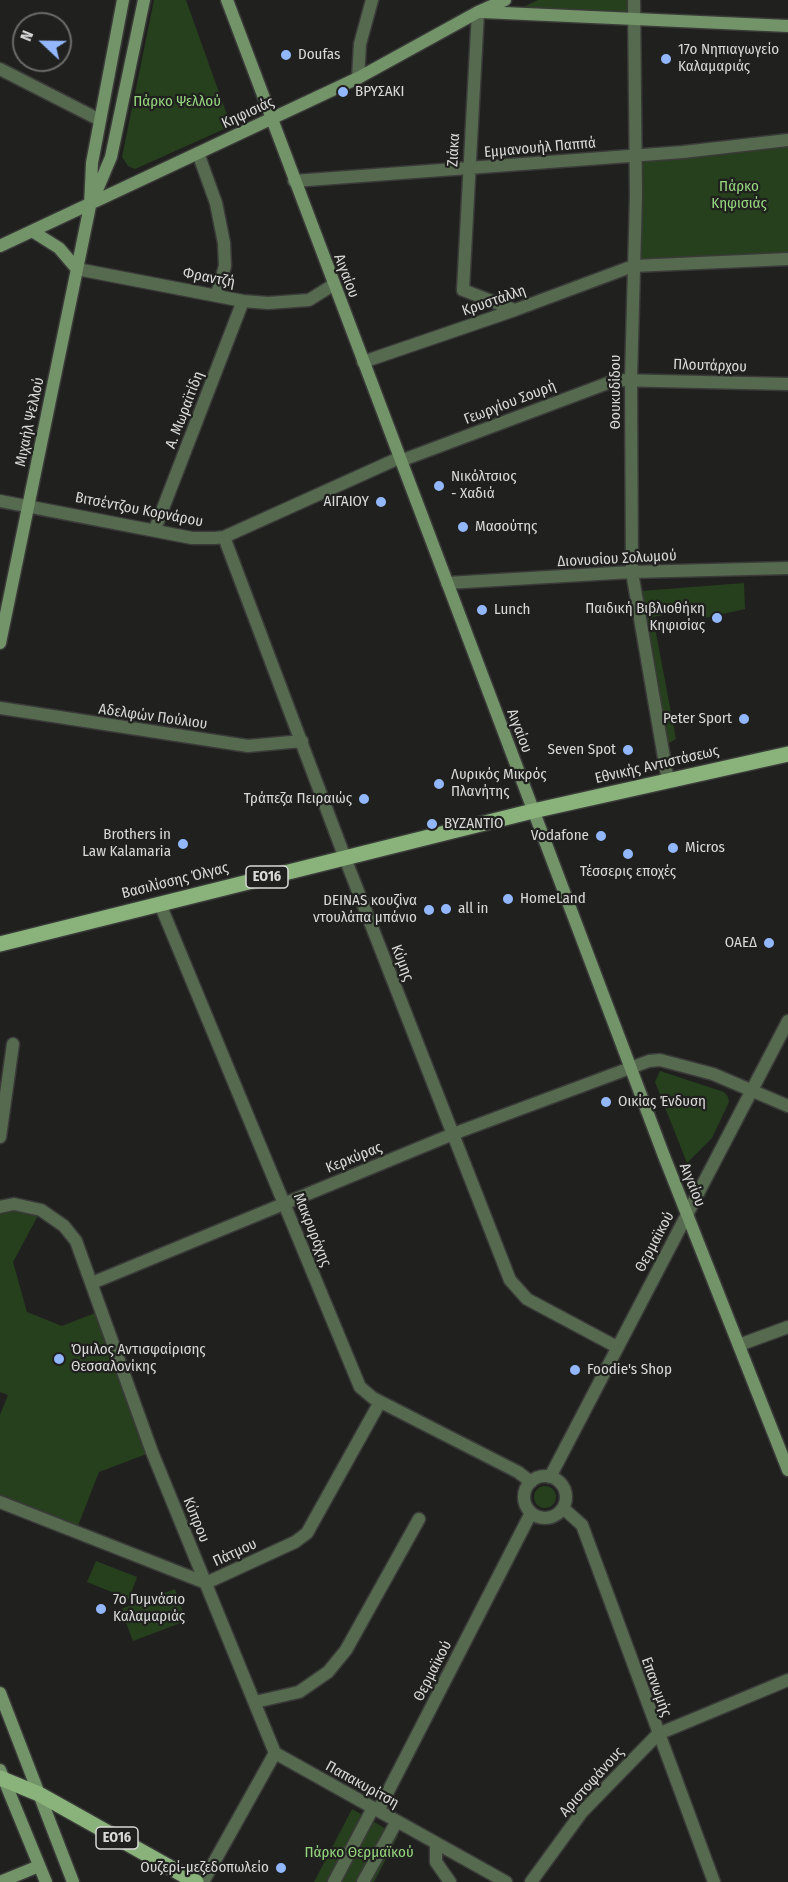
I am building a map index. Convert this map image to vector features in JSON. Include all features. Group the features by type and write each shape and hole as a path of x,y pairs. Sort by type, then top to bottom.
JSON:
{"main road":[{"name":"Μιχαήλ Ψελλού","path":"0,643 90,206 92,163 123,0"},
{"name":"Μιχαήλ Ψελλού","path":"90,206 111,158 144,0"},
{"name":"Αιγαίου","path":"227,0 270,119 630,1067 788,1470"},
{"name":"Κηφισιάς","path":"0,246 90,206 358,78 478,12 505,0"},
{"path":"478,12 788,26"},
{"path":"32,231 58,248 77,269"},
{"name":"Εθνικής Αντιστάσεως","path":"534,811 788,754"},
{"name":"Βασιλίσσης Όλγας","path":"0,944 534,811"},
{"path":"0,1693 72,1882"},
{"path":"1,1776 46,1882"},
{"name":"ΕΟ16","path":"1,1776 39,1794 196,1882"},
{"path":"0,1881 39,1866"}],"street":[{"path":"358,78 360,44 372,0"},
{"name":"Θουκυδίδου","path":"634,0 636,154 631,378 632,572 668,781"},
{"name":"Ζιάκα","path":"478,12 463,290 515,310"},
{"path":"0,69 100,120"},
{"name":"Εμμανουήλ Παππά","path":"294,181 683,152 788,140"},
{"path":"198,153 216,203 224,243 225,266 217,294"},
{"name":"Κρυστάλλη","path":"363,362 515,310 633,266 788,259"},
{"name":"Φραντζή","path":"77,269 217,294 243,301 309,300 333,285"},
{"name":"Α. Μωραϊτίδη","path":"155,529 243,301"},
{"name":"Πλουτάρχου","path":"631,378 788,384"},
{"name":"Γεωργίου Σουρή","path":"400,459 599,385 631,378"},
{"name":"Βιτσέντζου Κορνάρου","path":"0,501 155,529 192,538 224,537 400,459"},
{"name":"Κύμης","path":"224,537 345,858 514,1287 527,1299 616,1347"},
{"name":"Διονυσίου Σολωμού","path":"447,583 632,572 788,568"},
{"name":"Αδελφών Πούλιου","path":"0,708 248,746 264,747 302,741"},
{"name":"Μακρυράχης","path":"160,904 356,1380 366,1393 380,1402 518,1472 531,1482"},
{"name":"Θερμαϊκού","path":"550,1477 788,1021"},
{"path":"0,1137 13,1044"},
{"name":"Κερκύρας","path":"92,1283 453,1134 630,1067 660,1060 713,1074 788,1106"},
{"name":"Κύπρου","path":"0,1206 14,1204 41,1210 64,1226 76,1241 152,1452 275,1753"},
{"path":"739,1345 788,1327"},
{"name":"Πάτμου","path":"0,1502 206,1582 295,1542 307,1533 380,1402"},
{"path":"540,1477 550,1477 563,1487 565,1494 562,1508 547,1518 531,1513 526,1506 524,1494 531,1482 540,1477"},
{"name":"Επανωμής","path":"562,1508 582,1525 714,1882"},
{"name":"Θερμαϊκού","path":"334,1882 376,1809 531,1513"},
{"path":"255,1702 299,1692 328,1672 346,1650 419,1520"},
{"path":"658,1734 788,1680"},
{"name":"Αριστοφάνους","path":"531,1882 582,1812 658,1734"},
{"path":"203,1882 275,1753"},
{"name":"Παπακυρίτση","path":"275,1753 506,1882"},
{"path":"363,1882 397,1821"},
{"path":"436,1843 436,1862 450,1882"}],"green space":[{"name":"Πάρκο Ψελλού","path":"154,0 186,0 231,126 135,169 128,166 122,157"},
{"path":"538,0 629,0 629,17 508,14"},
{"name":"Πάρκο Κηφισιάς","path":"788,140 788,259 633,266 636,154"},
{"path":"744,583 745,609 705,618 704,607 653,617 676,739 659,749 641,591"},
{"path":"660,1071 724,1092 728,1097 729,1102 712,1138 687,1163 655,1082"},
{"name":"Όμιλος Αντισφαίρισης Θεσσαλονίκης","path":"0,1207 41,1210 13,1262 27,1312 62,1326 100,1311 152,1452 99,1472 76,1531 0,1502 0,1415 8,1395 0,1392"},
{"path":"541,1486 549,1486 556,1493 556,1501 549,1508 541,1508 534,1501 534,1493"},
{"path":"96,1561 137,1577 129,1599 87,1582"},
{"path":"175,1589 186,1621 133,1641 121,1609"},
{"name":"Πάρκο Θερμαϊκού","path":"352,1809 398,1836 374,1882 314,1882"}],"place":[{"name":"Doufas","path":"286,55"},
{"name":"17ο Νηπιαγωγείο Καλαμαριάς","path":"666,59"},
{"name":"ΒΡΥΣΑΚΙ","path":"343,92"},
{"name":"Νικόλτσιος - Χαδιά","path":"439,486"},
{"name":"ΑΙΓΑΙΟΥ","path":"381,502"},
{"name":"Μασούτης","path":"463,527"},
{"name":"Lunch","path":"482,610"},
{"name":"Παιδική Βιβλιοθήκη Κηφισίας","path":"717,618"},
{"name":"Peter Sport","path":"744,719"},
{"name":"Seven Spot","path":"628,750"},
{"name":"Λυρικός Μικρός Πλανήτης","path":"439,784"},
{"name":"Τράπεζα Πειραιώς","path":"364,799"},
{"name":"ΒΥΖΑΝΤΙΟ","path":"432,824"},
{"name":"Vodafone","path":"601,836"},
{"name":"Brothers in Law Kalamaria","path":"183,844"},
{"name":"Micros","path":"673,848"},
{"name":"Τέσσερις εποχές","path":"628,854"},
{"name":"HomeLand","path":"508,899"},
{"name":"all in","path":"446,909"},
{"name":"DEINAS κουζίνα ντουλάπα μπάνιο","path":"429,910"},
{"name":"ΟΑΕΔ","path":"769,943"},
{"name":"Οικίας Ένδυση","path":"606,1102"},
{"name":"Όμιλος Αντισφαίρισης Θεσσαλονίκης","path":"59,1359"},
{"name":"Foodie's Shop","path":"575,1370"},
{"name":"7ο Γυμνάσιο Καλαμαριάς","path":"101,1609"},
{"name":"Ουζερί-μεζεδοπωλείο","path":"281,1868"}]}
